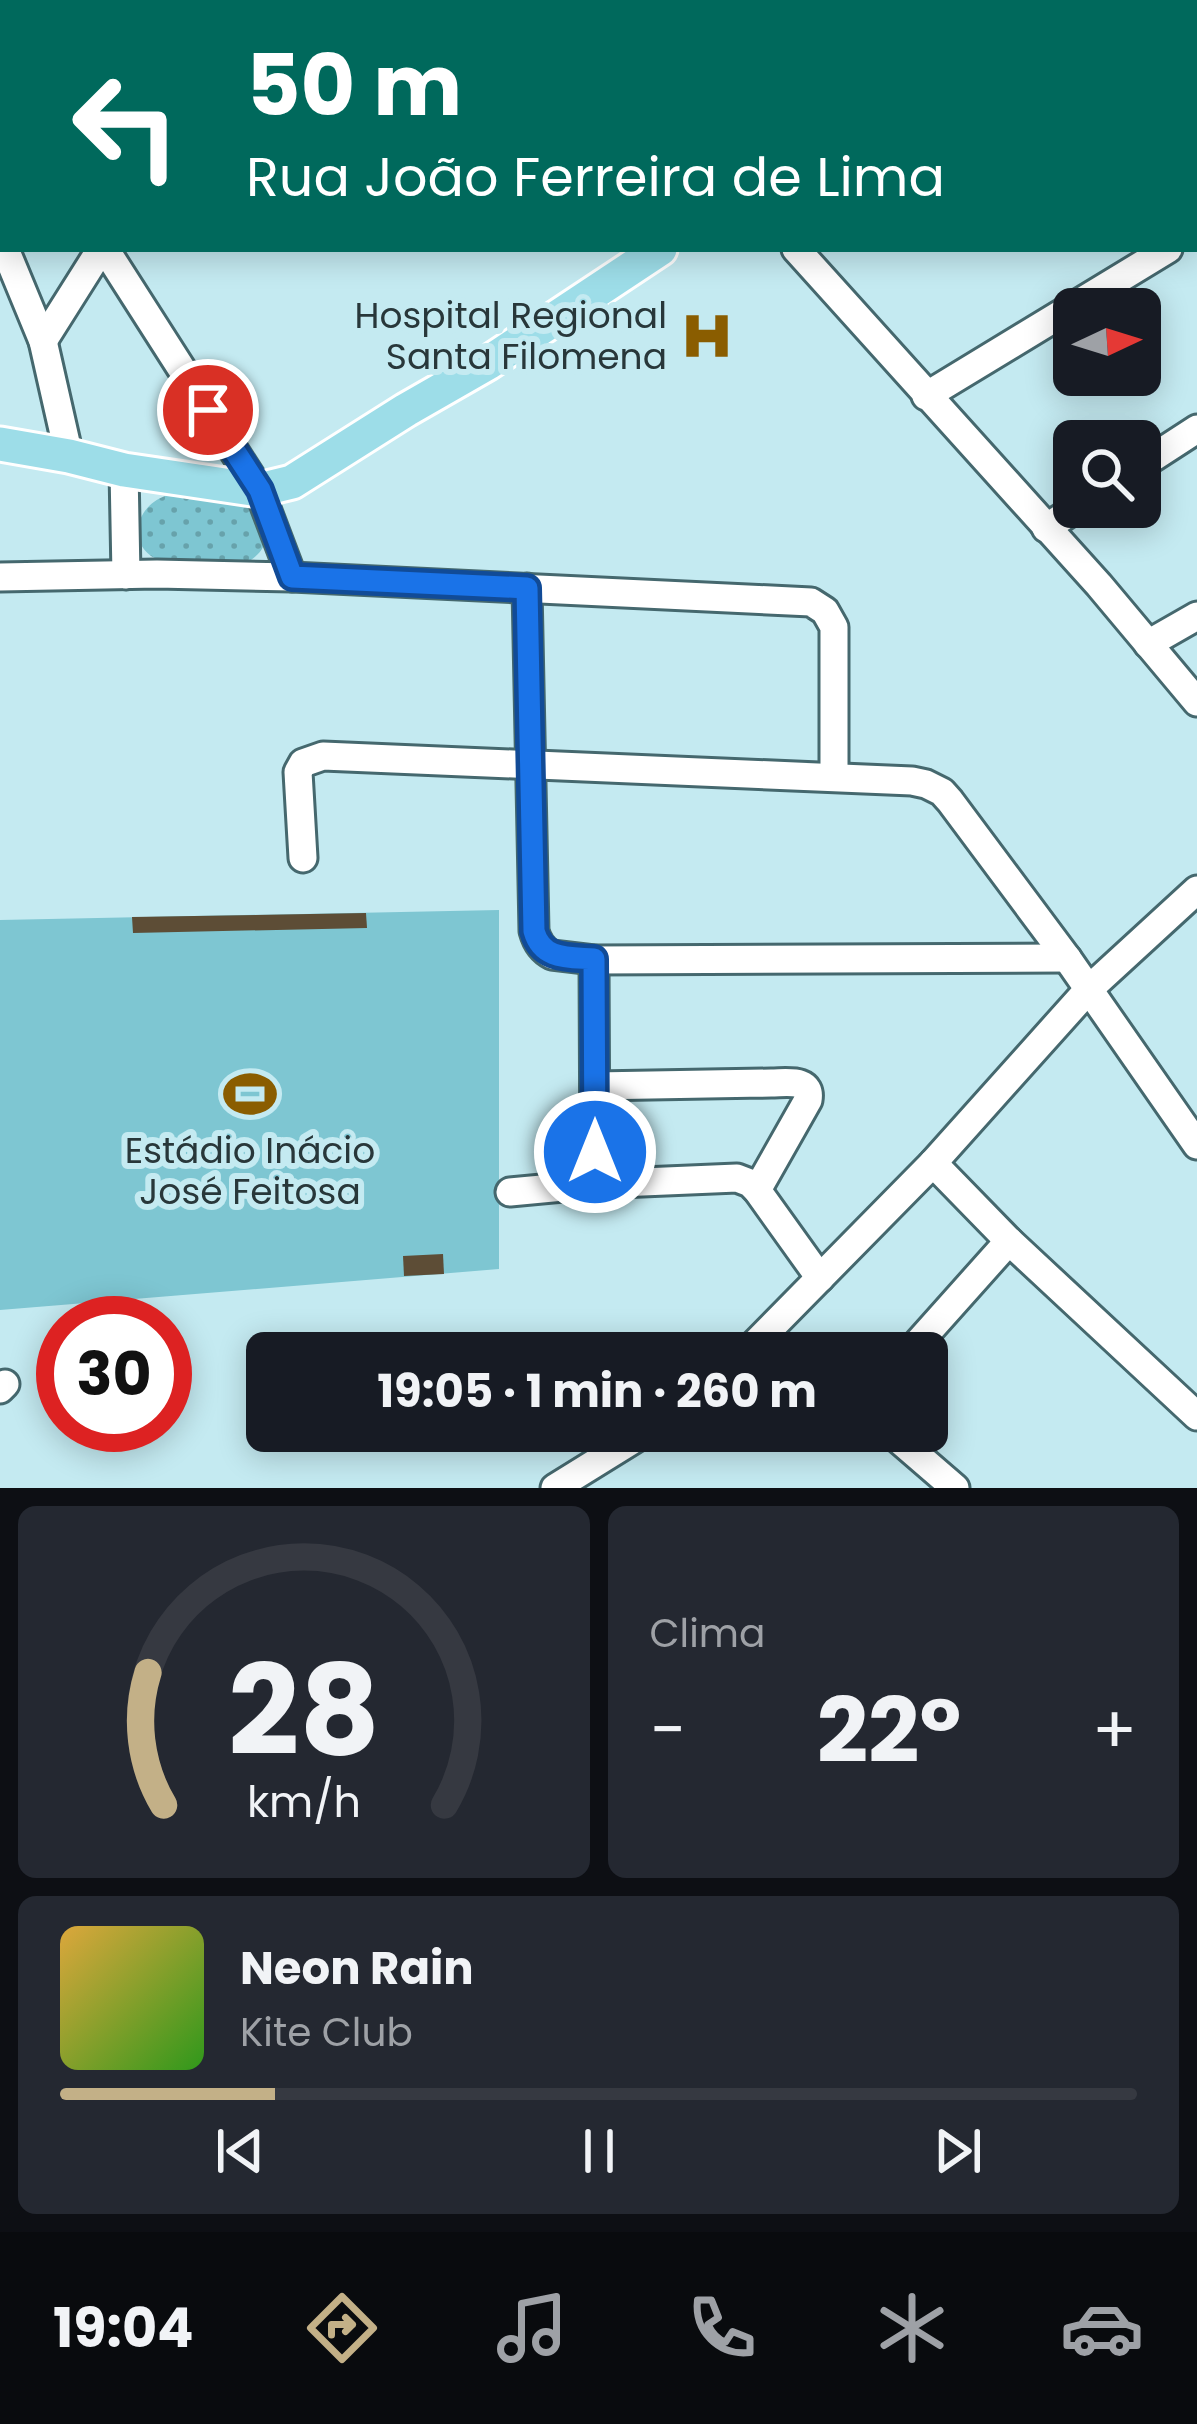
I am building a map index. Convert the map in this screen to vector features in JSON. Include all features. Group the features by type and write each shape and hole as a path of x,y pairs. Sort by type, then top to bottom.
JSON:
{"main road":[{"path":"0,445 260,490 292,482 488,363 655,252"}],"street":[{"path":"7,252 43,341 69,456"},
{"path":"43,341 101,252"},
{"path":"105,252 260,490 292,577"},
{"path":"799,252 1100,585 1197,703"},
{"path":"926,395 1163,252"},
{"path":"1161,452 1197,429"},
{"path":"124,470 126,575"},
{"path":"1046,528 1053,523"},
{"path":"0,578 292,577 794,599 820,606 834,627 833,776"},
{"path":"527,588 534,931 552,955 594,959 1067,958"},
{"path":"1148,644 1197,616"},
{"path":"303,858 298,772 303,763 323,756 912,781 942,792 1067,958 1197,1145"},
{"path":"767,1332 933,1162 1088,989 1191,909"},
{"path":"594,959 595,1184"},
{"path":"595,1086 806,1086 808,1100 757,1190"},
{"path":"933,1162 1197,1416"},
{"path":"510,1192 729,1177 744,1180 757,1190 820,1279"},
{"path":"928,1332 1009,1240"},
{"path":"555,1488 613,1452"},
{"path":"913,1452 955,1488"}],"shaded area":[{"path":"165,496 225,498 254,506 265,534 264,545 251,560 237,565 182,563 151,556 139,540 139,522 149,506"},
{"name":"Estádio Inácio José Feitosa","path":"499,910 499,1269 170,1296 36,1296 36,1307 0,1310 0,920"}],"building":[{"path":"366,913 367,928 133,933 132,917"},
{"path":"443,1254 444,1274 404,1276 403,1256"}],"place":[{"name":"Hospital Regional Santa Filomena","path":"707,336"},
{"name":"Estádio Inácio José Feitosa","path":"250,1094"}],"route":[{"path":"208,410 260,490 292,577 527,588 534,931 552,955 594,959 595,1152"}]}
